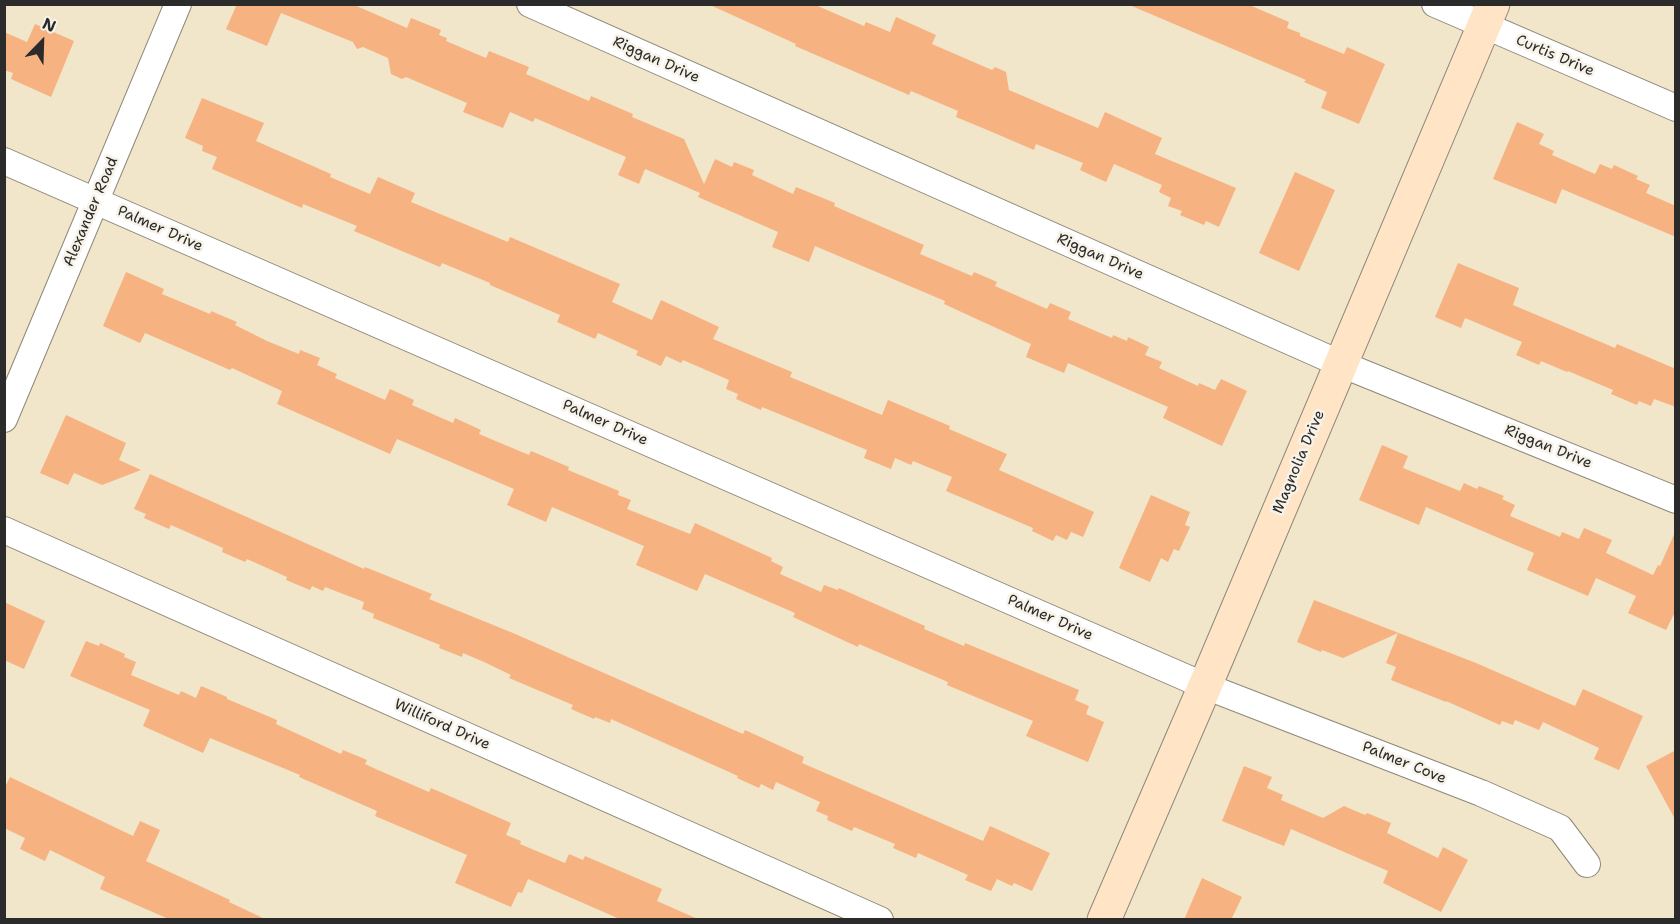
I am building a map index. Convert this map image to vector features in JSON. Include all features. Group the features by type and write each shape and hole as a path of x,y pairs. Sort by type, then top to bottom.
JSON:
{"street":[{"name":"Alexander Road","path":"4,419 178,4"},
{"name":"Riggan Drive","path":"530,4 1341,364 1676,500"},
{"name":"Curtis Drive","path":"1435,4 1488,15 1676,108"},
{"name":"Magnolia Drive","path":"1104,920 1488,15"},
{"name":"Palmer Drive","path":"4,161 1205,686"},
{"name":"Williford Drive","path":"4,530 879,920"},
{"name":"Palmer Cove","path":"1205,686 1481,793 1560,828 1587,864"}],"building":[{"path":"237,4 352,4 407,28 411,18 441,30 439,35 447,38 446,41 486,58 489,51 529,67 526,74 589,101 591,96 633,114 632,117 684,139 704,184 715,159 732,167 734,162 754,170 752,175 793,194 796,187 924,245 920,254 972,276 974,272 997,282 995,286 1047,309 1050,303 1071,312 1068,319 1112,338 1113,335 1127,341 1128,337 1149,347 1145,355 1162,362 1159,368 1198,386 1199,383 1215,390 1221,379 1247,391 1222,446 1163,418 1168,407 1068,363 1064,373 1026,357 1031,344 944,304 945,301 815,246 809,262 772,247 778,232 698,197 700,193 645,169 639,184 618,175 626,157 535,118 533,122 510,112 503,128 463,112 467,103 406,77 402,79 391,74 388,58 363,47 357,49 353,42 281,13 267,46 226,29"},
{"path":"708,4 813,4 864,26 866,22 890,32 896,17 936,35 932,44 992,70 995,67 1006,72 1009,90 1098,128 1105,112 1162,138 1155,154 1236,188 1219,227 1206,221 1204,225 1180,215 1182,211 1168,206 1171,198 1159,192 1162,185 1114,164 1106,182 1080,170 1083,163 1036,144 1034,150 956,117 958,111 911,91 909,95 795,46 796,44"},
{"path":"1127,4 1247,4 1289,22 1287,28 1300,33 1300,36 1344,54 1347,47 1385,64 1359,124 1321,108 1327,92 1304,82 1306,80"},
{"path":"35,24 74,41 51,97 11,79 13,73 4,70 4,32 27,42"},
{"path":"202,98 264,123 256,141 331,174 330,177 370,194 378,177 415,193 411,202 508,242 510,237 620,284 612,302 652,320 661,300 719,327 713,339 792,372 790,377 882,415 888,400 950,426 949,429 1007,454 999,470 1094,512 1083,537 1071,532 1067,540 1056,535 1053,541 1032,531 1033,528 946,491 952,477 913,461 911,465 895,458 891,469 864,458 867,450 762,407 761,410 736,399 738,394 726,389 729,380 683,360 681,363 666,356 661,366 636,355 638,351 598,333 595,339 557,322 560,315 490,285 490,283 442,263 440,267 354,231 357,226 303,204 302,208 212,169 217,157 202,151 203,146 185,138"},
{"path":"1517,122 1544,134 1539,144 1554,151 1552,155 1595,174 1600,164 1612,169 1614,165 1638,176 1636,179 1650,185 1646,193 1676,206 1676,237 1562,189 1556,204 1493,179"},
{"path":"1295,172 1335,190 1299,271 1259,253"},
{"path":"1458,263 1519,288 1513,305 1615,348 1617,344 1676,369 1676,407 1654,399 1651,406 1639,401 1637,405 1611,394 1613,390 1568,371 1541,361 1539,365 1516,355 1522,342 1465,318 1461,328 1435,317"},
{"path":"126,272 164,289 162,294 210,314 211,311 237,322 235,325 267,341 299,354 300,350 320,358 317,365 337,374 335,378 385,400 390,389 414,400 412,405 453,423 455,418 481,430 479,434 529,455 531,451 569,467 568,470 619,491 618,495 631,500 627,509 690,534 695,523 772,558 771,561 783,567 780,574 821,592 824,585 838,590 839,588 964,646 965,643 1079,690 1075,700 1089,706 1086,714 1104,722 1088,762 1026,736 1033,721 947,685 948,682 859,644 858,647 793,617 795,613 705,574 697,591 636,565 644,546 552,507 546,522 507,505 514,489 397,439 390,454 277,404 282,391 232,368 230,370 145,333 140,343 103,326"},
{"path":"66,415 126,443 119,460 141,470 102,485 74,473 68,485 40,473"},
{"path":"1382,445 1408,456 1403,468 1460,491 1464,483 1504,496 1502,499 1515,505 1510,516 1560,537 1562,532 1579,539 1584,528 1612,540 1606,553 1653,575 1658,565 1660,566 1676,530 1676,610 1666,630 1628,613 1636,596 1596,578 1588,596 1527,570 1534,553 1426,507 1419,525 1359,500"},
{"path":"150,474 364,569 365,567 432,594 429,599 513,633 743,734 745,730 804,757 802,763 983,841 990,826 1050,853 1032,891 997,879 991,891 965,880 968,875 918,853 916,858 893,848 895,844 854,827 852,831 827,820 828,816 816,811 820,802 776,782 773,790 761,784 759,788 737,778 738,776 611,719 610,723 595,717 594,719 571,709 573,705 509,678 511,675 484,662 463,653 462,657 439,648 440,645 373,618 374,614 362,609 364,602 325,587 323,591 312,586 310,590 247,559 245,562 222,552 223,548 171,525 169,529 144,518 146,514 134,509"},
{"path":"1151,495 1190,512 1185,525 1190,527 1179,551 1174,549 1168,562 1161,558 1150,582 1119,568"},
{"path":"1314,600 1476,663 1575,706 1583,689 1643,716 1619,770 1594,759 1599,748 1543,722 1539,730 1515,720 1513,725 1502,721 1500,725 1391,680 1396,667 1386,663 1398,633 1343,658 1297,642"},
{"path":"4,602 45,621 24,669 4,660"},
{"path":"86,641 99,646 100,643 125,654 124,657 136,662 131,675 179,695 181,691 196,698 201,686 277,720 276,724 341,754 343,750 367,760 365,764 378,770 429,792 431,788 511,823 506,835 521,841 520,844 565,863 569,854 583,860 585,856 662,889 657,901 700,920 622,920 528,879 522,893 518,892 511,907 455,883 467,855 375,816 377,811 299,777 300,775 210,738 203,753 143,726 150,710 70,676"},
{"path":"1676,750 1676,821 1646,766"},
{"path":"1244,766 1272,777 1267,788 1283,795 1281,800 1323,818 1344,806 1391,823 1387,833 1438,858 1443,847 1468,860 1441,912 1383,883 1388,871 1291,829 1284,846 1222,821"},
{"path":"10,777 133,836 140,821 160,830 146,861 267,920 171,920 100,889 105,877 50,850 45,861 20,849 25,838 4,828 4,789"},
{"path":"1202,878 1242,897 1231,920 1184,920"}]}
